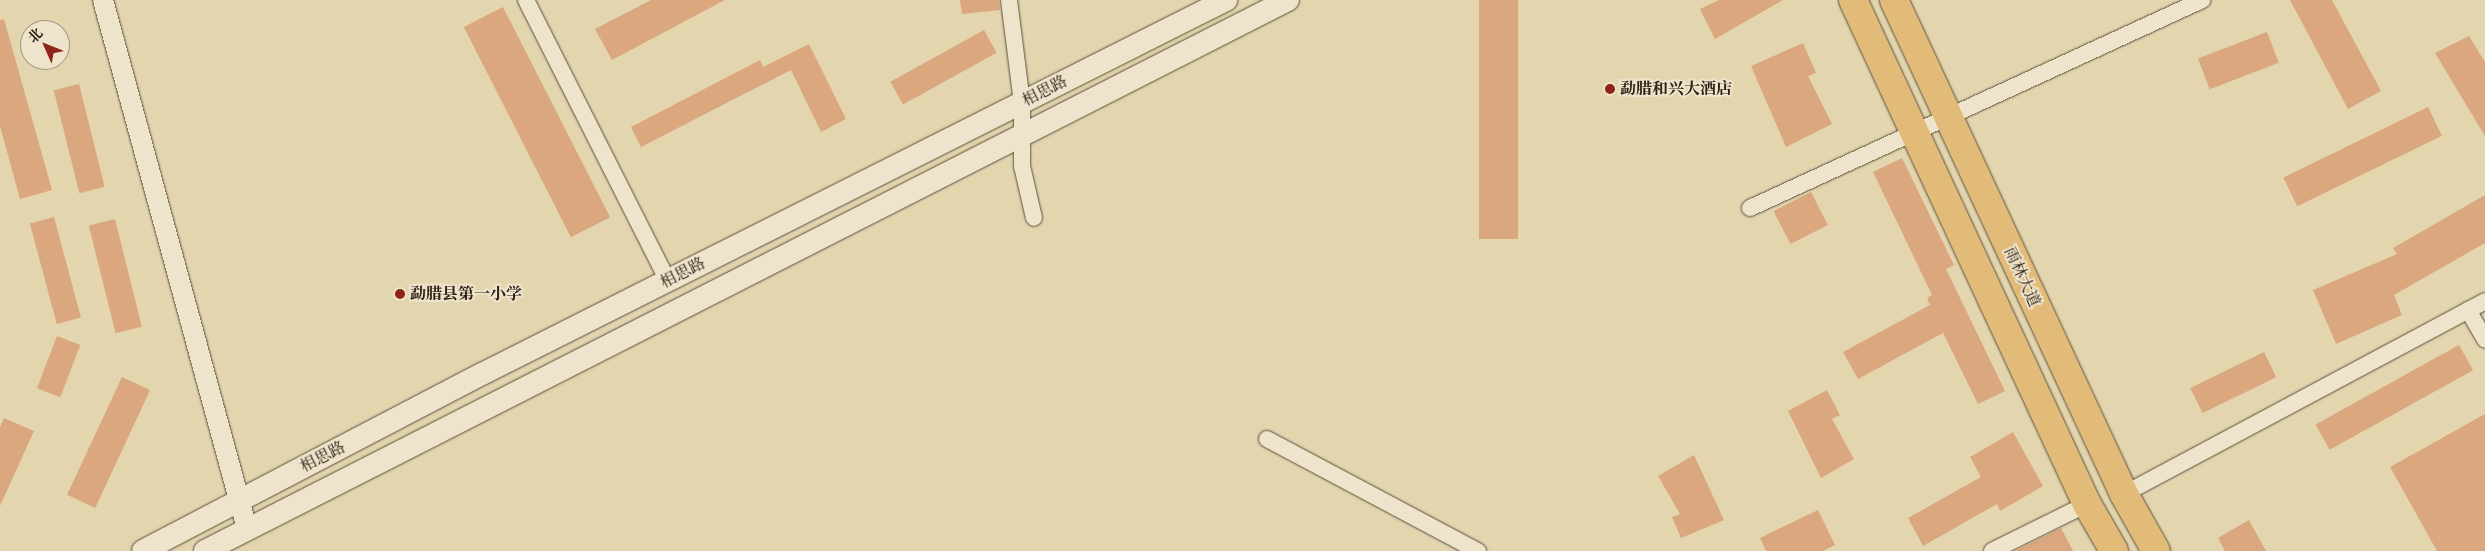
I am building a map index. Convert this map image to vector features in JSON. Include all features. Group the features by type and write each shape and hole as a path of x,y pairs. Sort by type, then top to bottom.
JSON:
{"highway":[{"path":"1853,0 2087,504 2114,551"},
{"name":"雨林大道","path":"1894,0 2124,494 2156,551"},
{"path":"2046,416 2079,398"}],"main road":[{"name":"相思路","path":"143,551 668,281 1226,0"},
{"name":"相思路","path":"205,551 1022,133 1288,0"}],"street":[{"path":"103,0 237,502 247,529"},
{"path":"526,0 668,281"},
{"path":"1009,0 1022,103 1022,166 1034,218"},
{"path":"1750,208 1915,134 2202,0"},
{"path":"2124,494 2485,301"},
{"path":"2468,310 2485,340"},
{"path":"1267,439 1478,551"},
{"path":"1992,551 2087,504"}],"building":[{"path":"651,0 725,0 612,60 595,29"},
{"path":"960,0 999,0 1000,10 962,14"},
{"path":"1479,0 1518,0 1518,239 1479,239"},
{"path":"1719,0 1783,0 1715,39 1700,9"},
{"path":"2290,0 2332,0 2381,91 2348,109"},
{"path":"503,7 610,217 571,237 464,27"},
{"path":"4,19 52,190 20,199 0,126 0,20"},
{"path":"984,30 997,53 903,105 890,82"},
{"path":"2267,32 2279,63 2210,89 2198,59"},
{"path":"2469,36 2485,62 2485,136 2435,53"},
{"path":"1803,43 1816,73 1808,76 1832,124 1786,147 1751,66"},
{"path":"809,44 846,119 821,132 791,70 641,147 631,127 760,60 763,67"},
{"path":"79,84 105,187 79,193 54,90"},
{"path":"2428,107 2442,136 2297,206 2283,178"},
{"path":"1902,158 1954,265 1946,269 2005,391 1978,404 1943,333 1858,379 1843,352 1930,305 1927,298 1932,295 1873,172"},
{"path":"1811,192 1828,225 1790,244 1774,211"},
{"path":"2485,195 2485,243 2394,295 2402,315 2336,344 2313,290 2397,254 2393,248"},
{"path":"54,217 81,317 57,324 30,223"},
{"path":"115,219 142,327 116,333 89,226"},
{"path":"57,336 80,345 60,397 37,388"},
{"path":"2459,345 2473,370 2330,450 2316,425"},
{"path":"2264,352 2276,377 2203,413 2190,388"},
{"path":"122,377 150,390 95,508 67,495"},
{"path":"1827,390 1840,415 1832,419 1854,459 1821,478 1788,411"},
{"path":"2485,414 2485,551 2437,551 2390,467"},
{"path":"4,418 34,431 0,506 0,427"},
{"path":"2013,432 2043,486 2000,511 1997,504 1923,546 1908,518 1981,477 1970,457"},
{"path":"1694,455 1724,520 1681,538 1672,517 1680,514 1658,476"},
{"path":"1818,510 1835,545 1823,551 1766,551 1760,538"},
{"path":"2249,520 2266,551 2225,551 2218,538"},
{"path":"2061,528 2073,551 2015,551"}],"place":[{"name":"勐腊和兴大酒店","path":"1610,89"},
{"name":"勐腊县第一小学","path":"400,294"}]}
